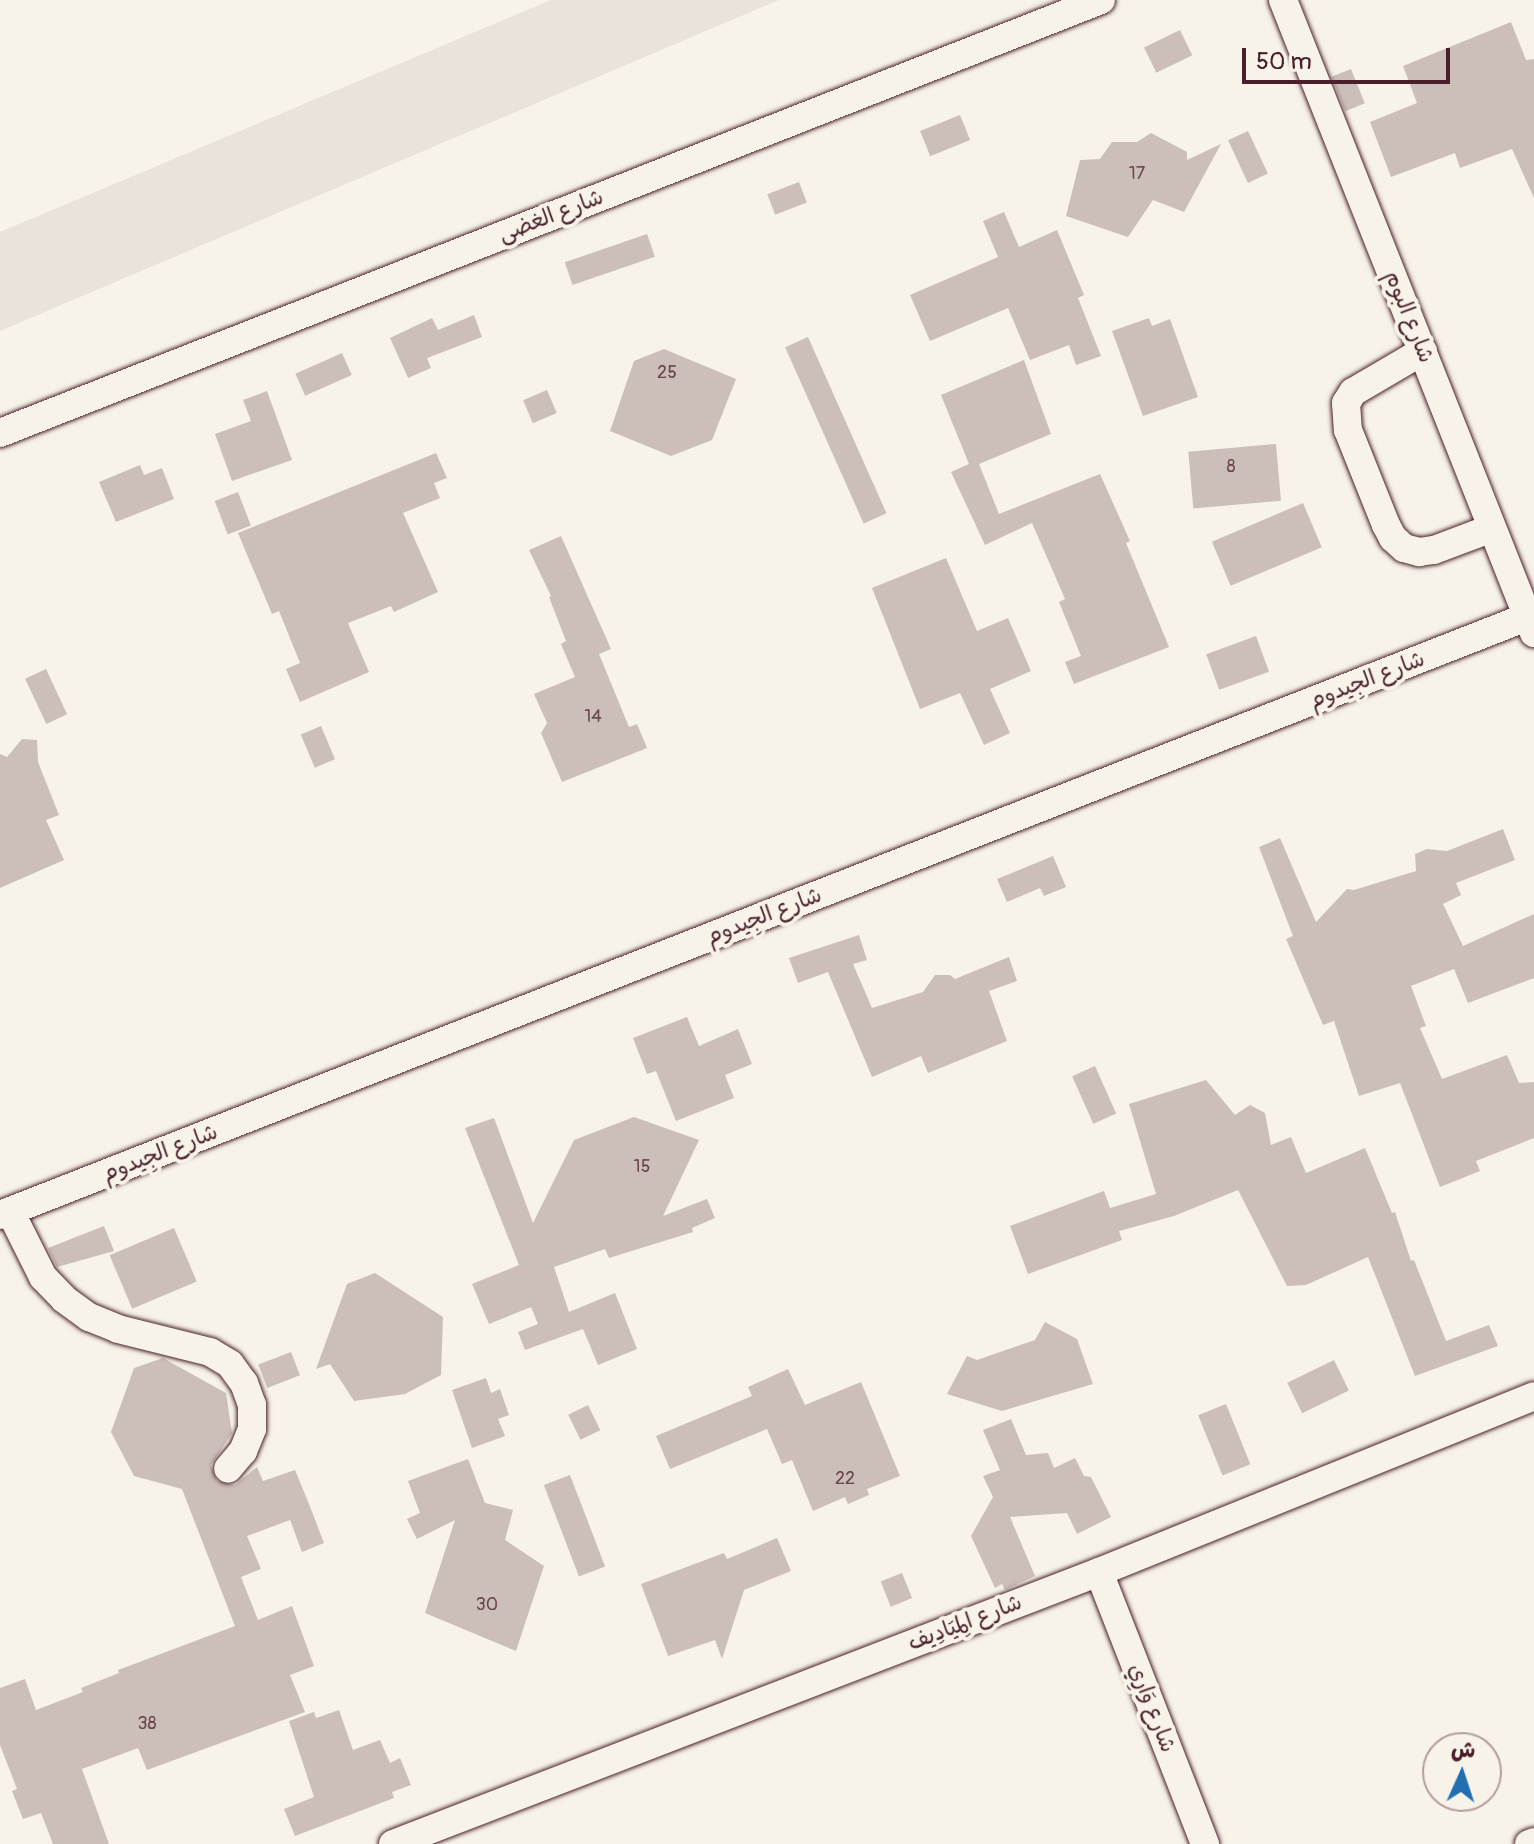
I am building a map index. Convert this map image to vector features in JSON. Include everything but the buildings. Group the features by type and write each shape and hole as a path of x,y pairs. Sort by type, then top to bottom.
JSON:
{"street":[{"name":"شارع الغضى","path":"0,433 1101,0"},
{"name":"شارع البوم","path":"1283,0 1423,351 1490,529 1531,625"},
{"path":"1423,351 1353,392 1346,403 1348,430 1386,525 1393,538 1404,548 1419,552 1434,550 1490,529"},
{"name":"شارع الجِيدوم","path":"5,1213 1531,625"},
{"path":"5,1213 43,1277 64,1299 89,1317 118,1329 210,1352 230,1364 244,1383 252,1405 252,1429 243,1451 228,1469"},
{"name":"شارع المِيَادِيف","path":"409,1841 1099,1572 1534,1396"},
{"name":"شارع وَارِي","path":"1099,1572 1205,1844"}],"shaded area":[{"path":"551,0 779,0 0,331 0,232"}]}
